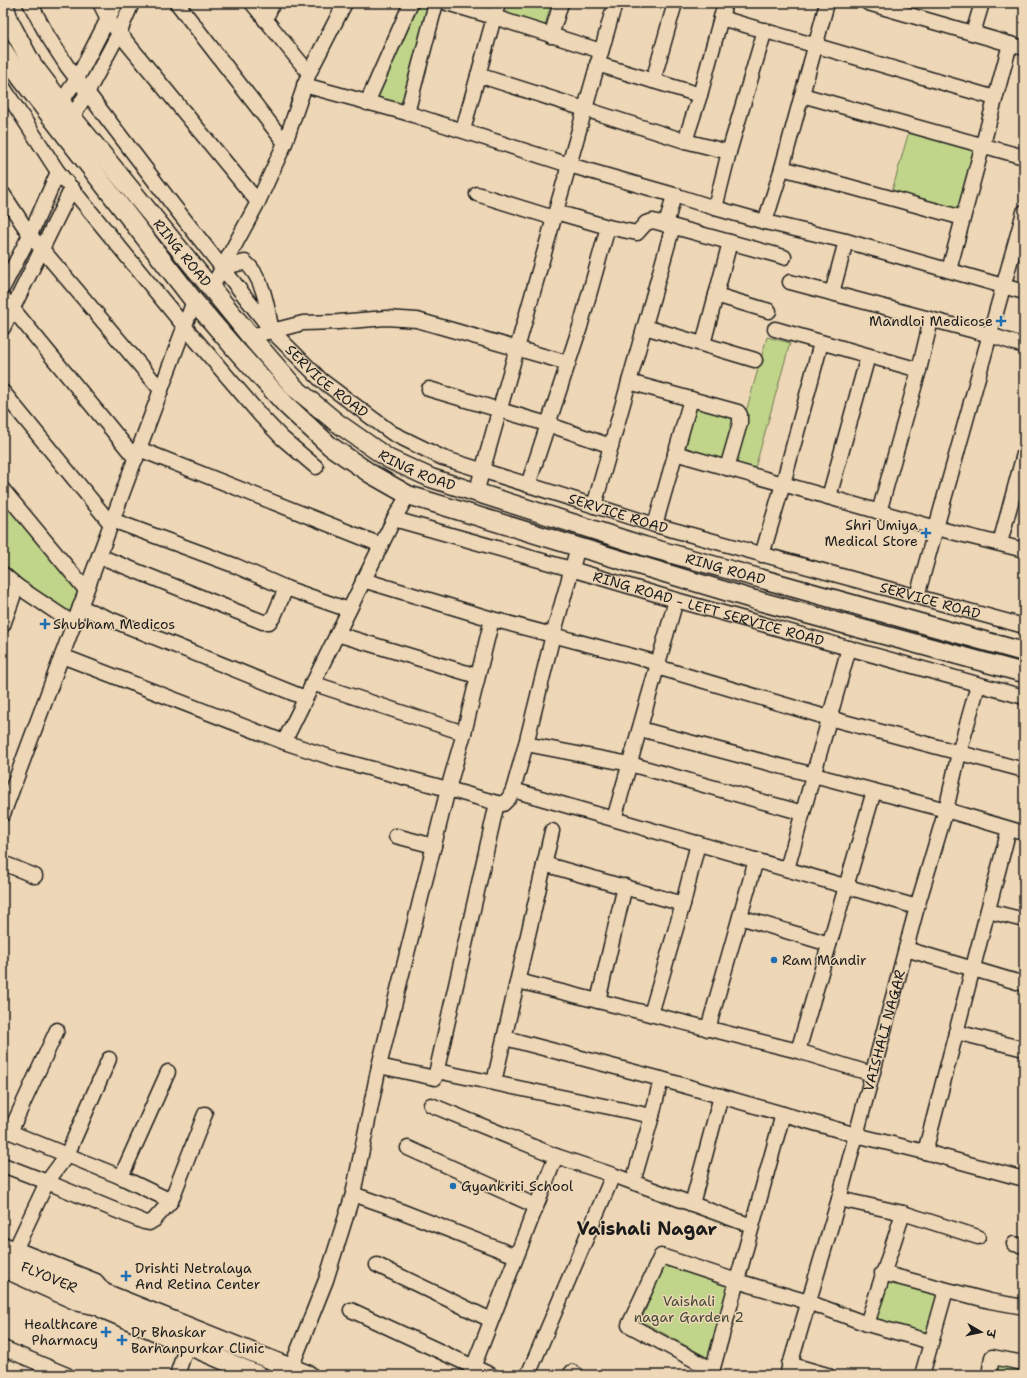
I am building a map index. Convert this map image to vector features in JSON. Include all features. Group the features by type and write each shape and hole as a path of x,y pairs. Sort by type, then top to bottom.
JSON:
{"main road":[{"name":"RING ROAD","path":"4,3 9,21 32,64 72,117 250,336 295,388 336,422 389,459 431,478 644,546 1024,652"},
{"name":"RING ROAD","path":"3,50 21,78 194,301 236,350 286,404 330,446 371,474 408,495 578,547 755,600 1024,673"},
{"path":"236,350 250,336"},
{"name":"FLYOVER","path":"7,1251 98,1298"},
{"path":"98,1298 309,1375"},
{"path":"98,1298 187,1345 258,1375"}],"street":[{"name":"SERVICE ROAD","path":"30,3 47,35 67,66 272,331 321,380 392,433 443,458 655,525 1024,626"},
{"path":"100,3 108,19 119,33 258,202"},
{"path":"61,102 77,78 116,3"},
{"path":"72,117 87,93 119,33 132,3"},
{"path":"177,3 285,143"},
{"path":"252,3 307,79 367,103 407,113 569,165 715,208 765,222 846,241 1024,292"},
{"path":"265,20 273,3"},
{"path":"211,289 258,202 285,143 307,79 345,3"},
{"path":"367,103 411,3"},
{"path":"407,113 436,3"},
{"path":"447,3 551,36 653,81 700,95"},
{"path":"463,130 498,3"},
{"path":"551,36 561,3"},
{"path":"476,493 615,3"},
{"path":"653,81 675,3"},
{"path":"685,141 700,95 725,3"},
{"path":"765,222 782,168 827,3"},
{"path":"868,3 1024,48"},
{"path":"973,33 982,3"},
{"path":"721,18 995,98"},
{"path":"715,208 729,152 765,30"},
{"path":"949,270 1010,44"},
{"path":"478,74 685,141 729,152"},
{"path":"3,87 58,172 184,326 261,416 282,438 316,467"},
{"path":"802,95 1024,157"},
{"path":"782,168 963,218"},
{"path":"3,287 30,235 58,172"},
{"path":"3,328 8,303 42,249 72,188"},
{"path":"3,194 30,235 161,390"},
{"path":"477,194 555,215 637,233 646,222 649,221 670,225 784,257"},
{"path":"594,506 645,327 670,225 674,195"},
{"path":"916,596 1024,212"},
{"path":"528,485 580,327 608,227"},
{"path":"832,293 846,241"},
{"path":"703,344 730,242"},
{"path":"222,268 245,262 252,268 265,296 272,331"},
{"path":"790,282 990,335 1024,346"},
{"path":"716,295 769,311"},
{"path":"3,814 194,301"},
{"path":"8,303 137,454 381,545"},
{"path":"250,336 303,323 386,318 409,319 443,326 568,363"},
{"path":"879,512 919,370 931,320"},
{"path":"645,327 755,360"},
{"path":"774,329 919,370"},
{"path":"762,555 821,343"},
{"path":"829,498 868,356"},
{"path":"629,382 738,412 740,415 740,423 727,468"},
{"path":"429,389 547,424 611,446"},
{"path":"3,392 112,522 236,566 286,588 349,610"},
{"path":"655,525 691,399"},
{"path":"675,453 936,528 1024,550"},
{"path":"1000,544 1020,483 1024,454"},
{"path":"3,490 86,590"},
{"path":"284,742 363,580 408,495"},
{"name":"RING ROAD - LEFT SERVICE ROAD","path":"394,519 571,568 676,600 1024,697"},
{"path":"62,656 284,742 339,760 448,789 497,804 503,804 509,798 513,790 553,635 578,547"},
{"path":"99,556 263,622 269,622 274,616 286,588"},
{"path":"3,574 17,586 74,624"},
{"path":"363,580 492,619 654,664 829,718 1024,770"},
{"path":"3,625 17,586"},
{"path":"614,819 640,729 654,664 676,600"},
{"path":"80,607 305,698"},
{"path":"291,1368 326,1280 353,1194 379,1066 492,619"},
{"path":"337,634 477,676"},
{"path":"787,869 849,648"},
{"path":"312,683 464,732"},
{"name":"VAISHALI NAGAR","path":"788,1369 856,1135 917,907 946,810 959,753 978,685"},
{"path":"640,729 946,810 1024,833"},
{"path":"526,744 630,764 803,813"},
{"path":"513,790 917,907"},
{"path":"798,1051 874,791"},
{"path":"379,1066 435,1078 497,804"},
{"path":"925,1152 1009,829"},
{"path":"494,1082 552,831"},
{"path":"396,836 434,846"},
{"path":"651,1014 683,904 698,844"},
{"path":"708,1029 756,860"},
{"path":"3,863 35,876"},
{"path":"544,864 625,886 683,904"},
{"path":"598,1001 625,886"},
{"path":"988,911 1024,920"},
{"path":"740,917 829,944"},
{"path":"906,949 1024,984"},
{"path":"518,981 798,1051 872,1074"},
{"path":"57,1030 7,1130 121,1177 171,1201"},
{"path":"956,1032 1024,1049"},
{"path":"505,1038 661,1079 856,1135 1024,1179"},
{"path":"7,1251 47,1182 67,1154 109,1059"},
{"path":"436,1071 652,1116"},
{"path":"121,1177 168,1072"},
{"path":"633,1182 661,1079"},
{"path":"692,1204 721,1096"},
{"path":"431,1105 556,1156 633,1182 752,1226"},
{"path":"3,1165 149,1223 154,1220 171,1201 205,1114"},
{"path":"783,1114 737,1282 712,1372 629,1325 661,1256 737,1282 808,1302 867,1324 931,1342"},
{"path":"408,1148 536,1206"},
{"path":"471,1371 556,1156"},
{"path":"528,1375 613,1175"},
{"path":"353,1194 516,1256"},
{"path":"838,1199 903,1213 978,1237"},
{"path":"867,1324 882,1273 903,1213"},
{"path":"377,1265 491,1320"},
{"path":"3,1270 79,1304 98,1298"},
{"path":"882,1273 990,1302 1024,1307"},
{"path":"922,1375 946,1290"},
{"path":"351,1310 471,1371 491,1375"},
{"path":"177,1375 187,1345"},
{"path":"3,1348 40,1369 67,1375"},
{"path":"989,1375 992,1358 1024,1363"},
{"path":"788,1369 827,1375"},
{"path":"570,1375 572,1372 577,1375"}],"green space":[{"path":"420,3 431,8 403,106 376,99"},
{"path":"509,3 551,3 545,25 506,14"},
{"path":"909,131 975,150 958,210 892,191"},
{"path":"767,337 790,343 755,468 685,449 697,406 744,419"},
{"path":"3,500 83,593 70,617 40,595 3,564"},
{"name":"Vaishali nagar Garden 2","path":"664,1265 731,1288 712,1360 641,1321"},
{"path":"889,1279 939,1292 929,1336 874,1321"},
{"path":"998,1364 1024,1369 1024,1375 996,1375"}],"place":[{"name":"Mandloi Medicose","path":"1001,321"},
{"name":"Shri Umiya Medical Store","path":"926,533"},
{"name":"Shubham Medicos","path":"45,624"},
{"name":"Ram Mandir","path":"774,960"},
{"name":"Gyankriti School","path":"453,1186"},
{"name":"Drishti Netralaya And Retina Center","path":"126,1276"},
{"name":"Healthcare Pharmacy","path":"106,1332"},
{"name":"Dr Bhaskar Barhanpurkar Clinic","path":"122,1340"}],"district":[{"name":"Vaishali Nagar","path":"647,1229"}]}
